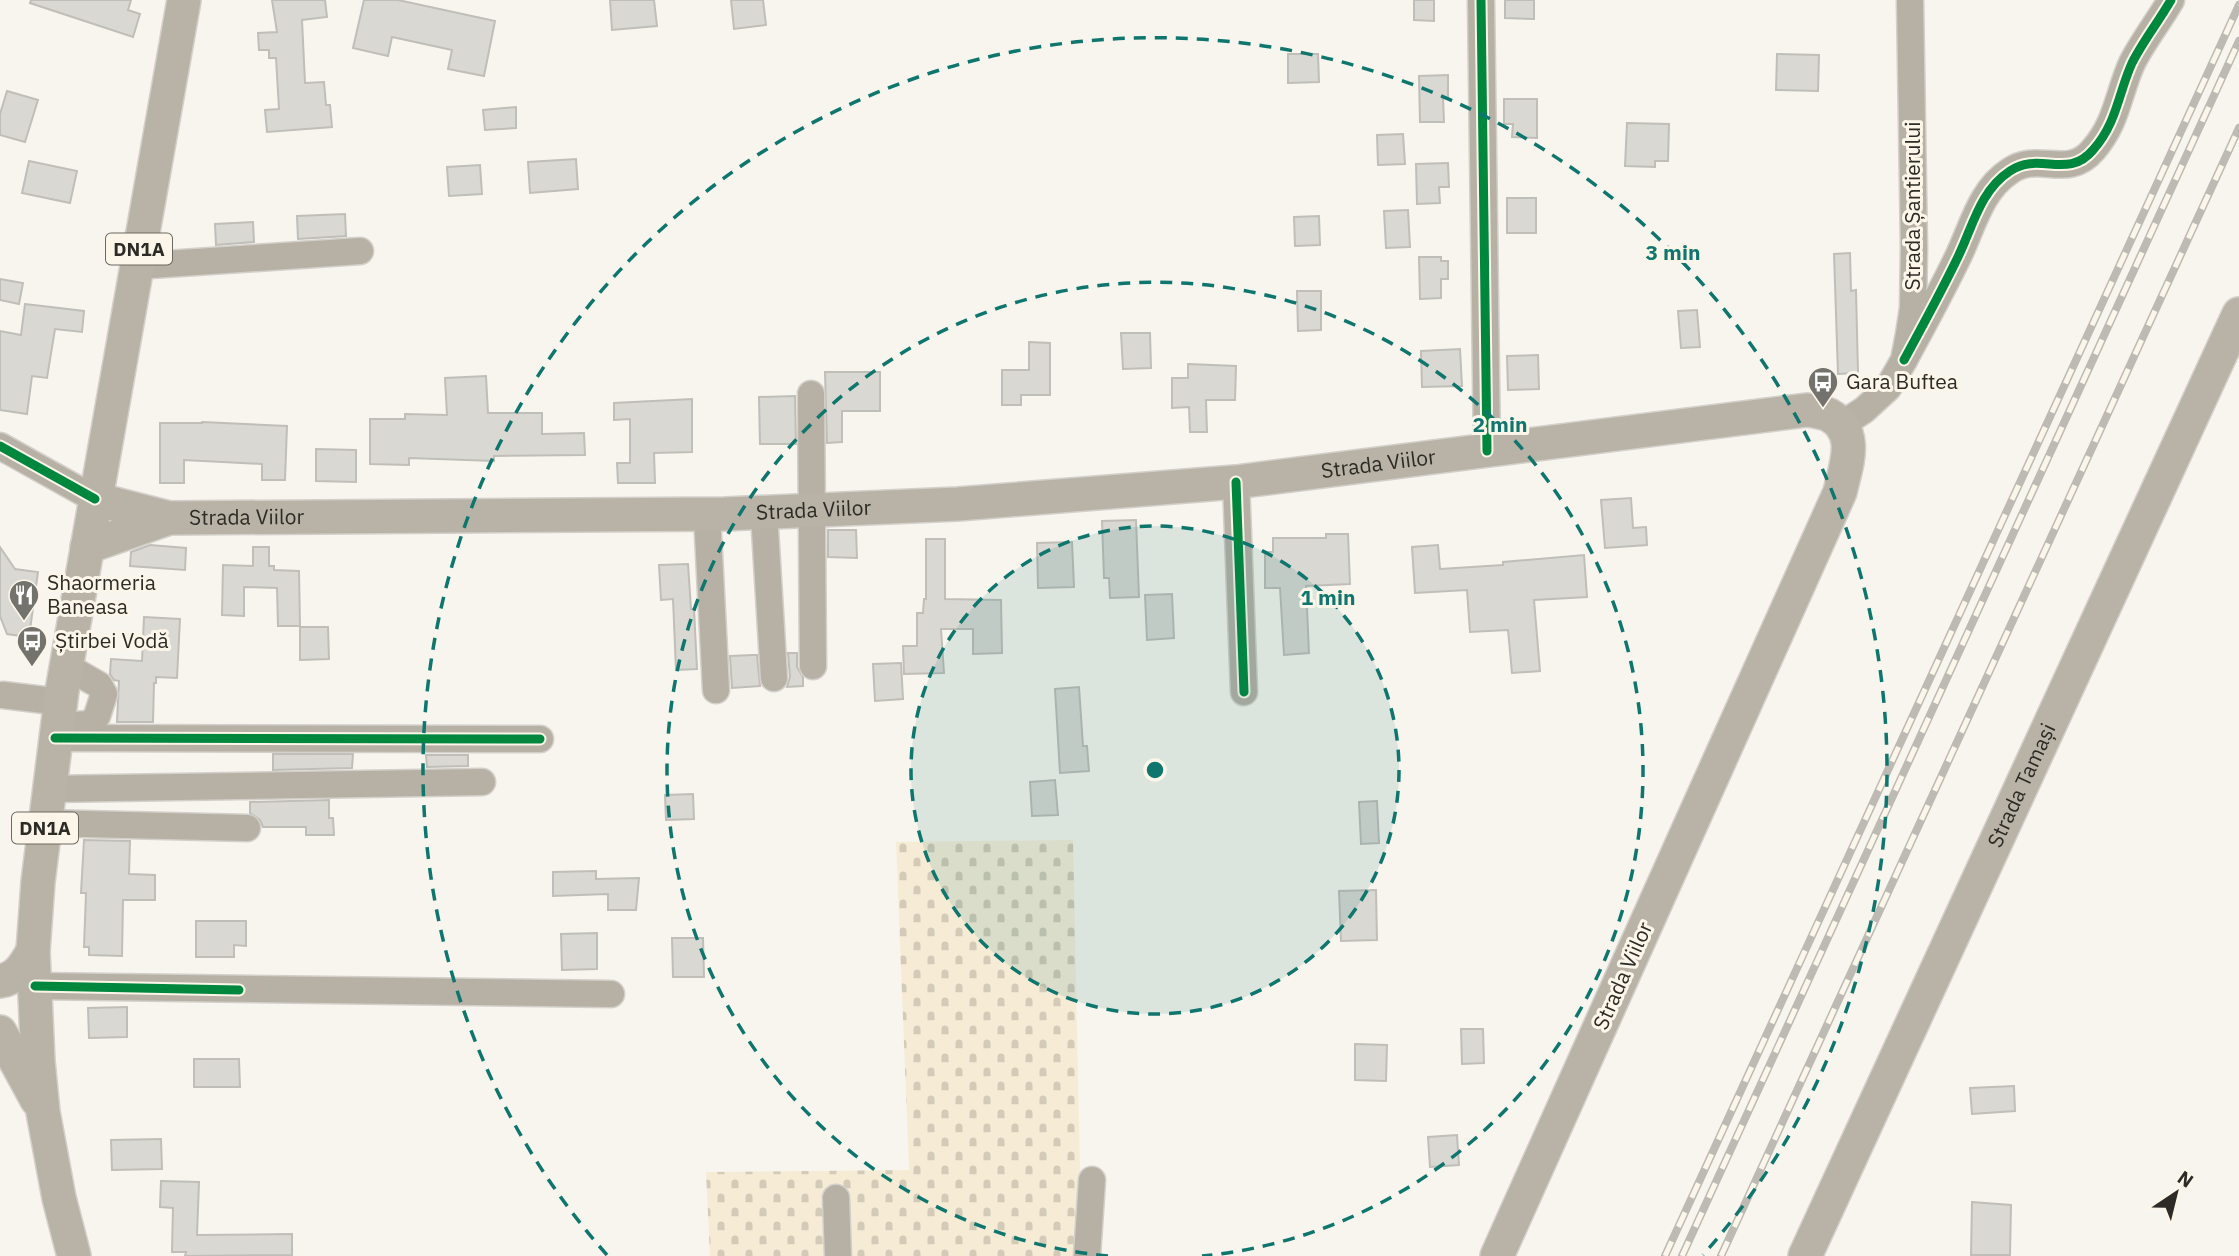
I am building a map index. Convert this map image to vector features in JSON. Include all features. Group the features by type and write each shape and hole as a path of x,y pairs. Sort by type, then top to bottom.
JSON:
{"main road":[{"name":"DN1A","path":"74,1256 59,1198 43,1112 33,951 38,882 66,666 184,0"},
{"name":"Strada Tamași","path":"1805,1256 2239,314"},
{"name":"Strada Viilor","path":"95,499 169,518 764,513 958,504 1236,482 1807,410 1828,415 1841,425 1849,438 1849,454 1840,492 1497,1256"},
{"name":"Strada Viilor","path":"87,547 169,518"},
{"path":"0,981 17,974 33,951"},
{"path":"1,1035 43,1112"}],"street":[{"path":"1481,0 1487,451"},
{"name":"Strada Șantierului","path":"1841,425 1864,410 1888,388 1904,360 1913,308 1910,0"},
{"path":"1904,360 1957,259 1978,208 1997,182 2017,166 2031,162 2064,166 2075,164 2093,151 2116,115 2138,51 2171,0"},
{"path":"136,266 360,251"},
{"path":"811,394 813,666"},
{"name":"Strada Viilor","path":"0,446 95,499"},
{"path":"1236,482 1244,692"},
{"path":"764,513 775,678"},
{"path":"707,514 716,690"},
{"path":"3,695 58,722 540,739"},
{"path":"49,789 482,782"},
{"path":"45,823 247,828"},
{"path":"35,986 611,994"},
{"path":"1087,1256 1092,1180"},
{"path":"836,1198 838,1256"}],"green space":[{"path":"1073,840 1080,1171 1075,1256 710,1256 706,1172 909,1170 896,842"}],"building":[{"path":"31,0 131,0 128,10 140,14 133,37 30,3"},
{"path":"272,0 325,0 327,17 302,20 305,83 324,82 332,127 267,132 265,110 279,109 276,58 269,58 269,50 259,50 258,33 277,32"},
{"path":"364,0 398,0 495,21 484,76 448,69 452,50 392,37 388,56 353,48"},
{"path":"610,0 654,0 657,26 612,30"},
{"path":"731,0 763,0 766,25 734,29"},
{"path":"1414,0 1434,0 1434,21 1414,20"},
{"path":"1505,0 1534,0 1534,19 1505,18"},
{"path":"1288,54 1318,54 1319,82 1288,83"},
{"path":"1777,54 1819,55 1818,91 1776,90"},
{"path":"1448,75 1448,97 1443,97 1444,122 1420,122 1419,76"},
{"path":"7,91 38,100 25,142 0,135 0,114"},
{"path":"1504,99 1537,99 1537,138 1512,137 1513,124 1504,124"},
{"path":"516,107 516,128 485,130 483,110"},
{"path":"1627,123 1669,124 1668,161 1655,161 1655,167 1625,166"},
{"path":"1403,134 1405,164 1378,165 1377,135"},
{"path":"576,159 578,189 530,193 528,162"},
{"path":"29,161 77,171 70,203 22,193"},
{"path":"1448,163 1449,187 1439,187 1440,203 1417,204 1416,164"},
{"path":"480,165 482,194 449,196 447,167"},
{"path":"1507,198 1536,198 1536,233 1507,233"},
{"path":"1408,210 1410,247 1386,248 1384,211"},
{"path":"345,214 346,236 298,239 297,216"},
{"path":"1319,216 1320,245 1295,246 1294,217"},
{"path":"253,222 254,242 216,245 215,224"},
{"path":"1850,253 1851,291 1856,290 1858,373 1838,374 1834,254"},
{"path":"1419,257 1441,257 1441,261 1448,261 1448,279 1441,279 1441,298 1420,299"},
{"path":"0,279 23,283 19,304 0,300"},
{"path":"1297,291 1321,291 1321,330 1298,331"},
{"path":"25,304 84,311 82,332 55,329 47,378 32,376 27,414 0,410 0,331 21,335"},
{"path":"1697,310 1700,347 1681,348 1678,311"},
{"path":"1121,333 1150,333 1151,368 1123,369"},
{"path":"1029,342 1050,343 1050,395 1021,395 1021,405 1002,405 1002,370 1029,370"},
{"path":"1460,349 1462,386 1422,387 1421,351"},
{"path":"1538,355 1539,389 1508,390 1507,356"},
{"path":"1188,364 1236,366 1235,400 1206,400 1207,432 1190,432 1189,407 1172,408 1172,378 1188,378"},
{"path":"825,372 880,372 880,411 842,411 842,442 827,443"},
{"path":"486,376 488,413 542,413 542,434 584,433 585,455 494,456 494,461 409,458 409,465 370,464 370,419 405,419 405,414 447,415 445,378"},
{"path":"795,396 796,444 760,444 759,397"},
{"path":"692,399 692,452 654,453 655,483 618,483 617,463 630,463 630,419 614,420 614,403"},
{"path":"160,423 287,426 285,480 262,480 262,464 184,460 184,483 160,483"},
{"path":"316,449 356,450 356,482 316,481"},
{"path":"1631,498 1633,528 1646,527 1647,545 1605,548 1601,500"},
{"path":"1136,520 1139,597 1110,598 1109,578 1104,578 1102,521"},
{"path":"828,530 856,530 857,558 828,557"},
{"path":"1326,534 1348,534 1350,584 1306,586 1309,653 1284,655 1280,588 1265,588 1265,552 1273,552 1273,538 1326,538"},
{"path":"926,539 945,539 945,599 1001,600 1002,653 973,654 973,629 941,629 944,673 904,674 903,646 917,646 917,613 923,613 926,599"},
{"path":"1072,542 1074,587 1038,588 1037,543"},
{"path":"150,545 186,548 185,570 130,566 131,552"},
{"path":"1438,545 1440,569 1503,565 1503,562 1584,555 1587,597 1534,600 1540,671 1512,673 1508,630 1470,632 1467,590 1415,593 1412,547"},
{"path":"0,547 15,569 38,572 29,637 7,634 0,616"},
{"path":"253,547 269,547 269,566 274,566 274,570 299,571 300,626 278,626 277,588 244,587 244,616 222,615 223,565 253,566"},
{"path":"688,564 691,609 694,609 697,669 676,670 673,599 661,600 659,565"},
{"path":"1172,594 1174,638 1147,640 1145,595"},
{"path":"144,617 180,619 177,678 156,677 153,722 117,722 119,681 114,680 110,674 111,659 142,661"},
{"path":"300,627 328,627 329,659 300,660"},
{"path":"788,653 797,653 797,667 803,677 803,686 787,687 790,677"},
{"path":"757,655 760,686 732,688 730,656"},
{"path":"901,663 903,699 875,701 873,664"},
{"path":"1079,687 1083,746 1087,746 1089,771 1060,773 1055,689"},
{"path":"273,754 353,754 352,768 273,770"},
{"path":"426,755 468,755 468,766 427,767"},
{"path":"1055,780 1058,815 1032,816 1030,782"},
{"path":"693,794 694,819 666,820 665,795"},
{"path":"329,800 329,818 333,818 334,835 306,835 306,827 263,827 260,820 250,813 250,802"},
{"path":"1377,801 1379,843 1361,844 1359,802"},
{"path":"84,840 130,841 129,874 155,875 155,900 123,900 122,956 89,955 89,947 84,947 86,893 81,893"},
{"path":"596,871 596,879 639,878 636,910 608,910 608,894 553,896 553,872"},
{"path":"1376,890 1377,940 1341,941 1339,891"},
{"path":"196,921 246,921 246,946 234,945 234,957 196,957"},
{"path":"597,933 597,969 562,970 561,934"},
{"path":"672,938 703,938 704,977 673,977"},
{"path":"127,1007 127,1037 89,1038 88,1008"},
{"path":"1461,1029 1483,1029 1484,1063 1462,1064"},
{"path":"1355,1044 1387,1045 1386,1081 1355,1080"},
{"path":"194,1059 239,1059 240,1087 194,1087"},
{"path":"2014,1086 2015,1111 1972,1114 1970,1088"},
{"path":"1457,1135 1459,1165 1430,1167 1428,1137"},
{"path":"161,1139 162,1169 112,1170 111,1140"},
{"path":"161,1181 199,1182 197,1235 292,1234 292,1255 185,1256 186,1252 172,1252 173,1208 160,1207"},
{"path":"1972,1202 2011,1205 2010,1255 1971,1255"}],"railway":[{"path":"1665,1256 2239,5"},
{"path":"1682,1256 2239,41"},
{"path":"1721,1256 2239,128"}],"cycle path":[{"path":"1481,0 1487,451"},
{"path":"1904,360 1991,189 1999,179 2021,166 2074,163 2093,150 2112,119 2132,63 2171,0"},
{"path":"0,446 95,499"},
{"path":"1236,482 1244,692"},
{"path":"55,738 540,739"},
{"path":"35,986 239,990"}],"place":[{"name":"Gara Buftea","path":"1823,409"},
{"name":"Shaormeria Baneasa","path":"24,622"},
{"name":"Știrbei Vodă","path":"32,668"}]}
